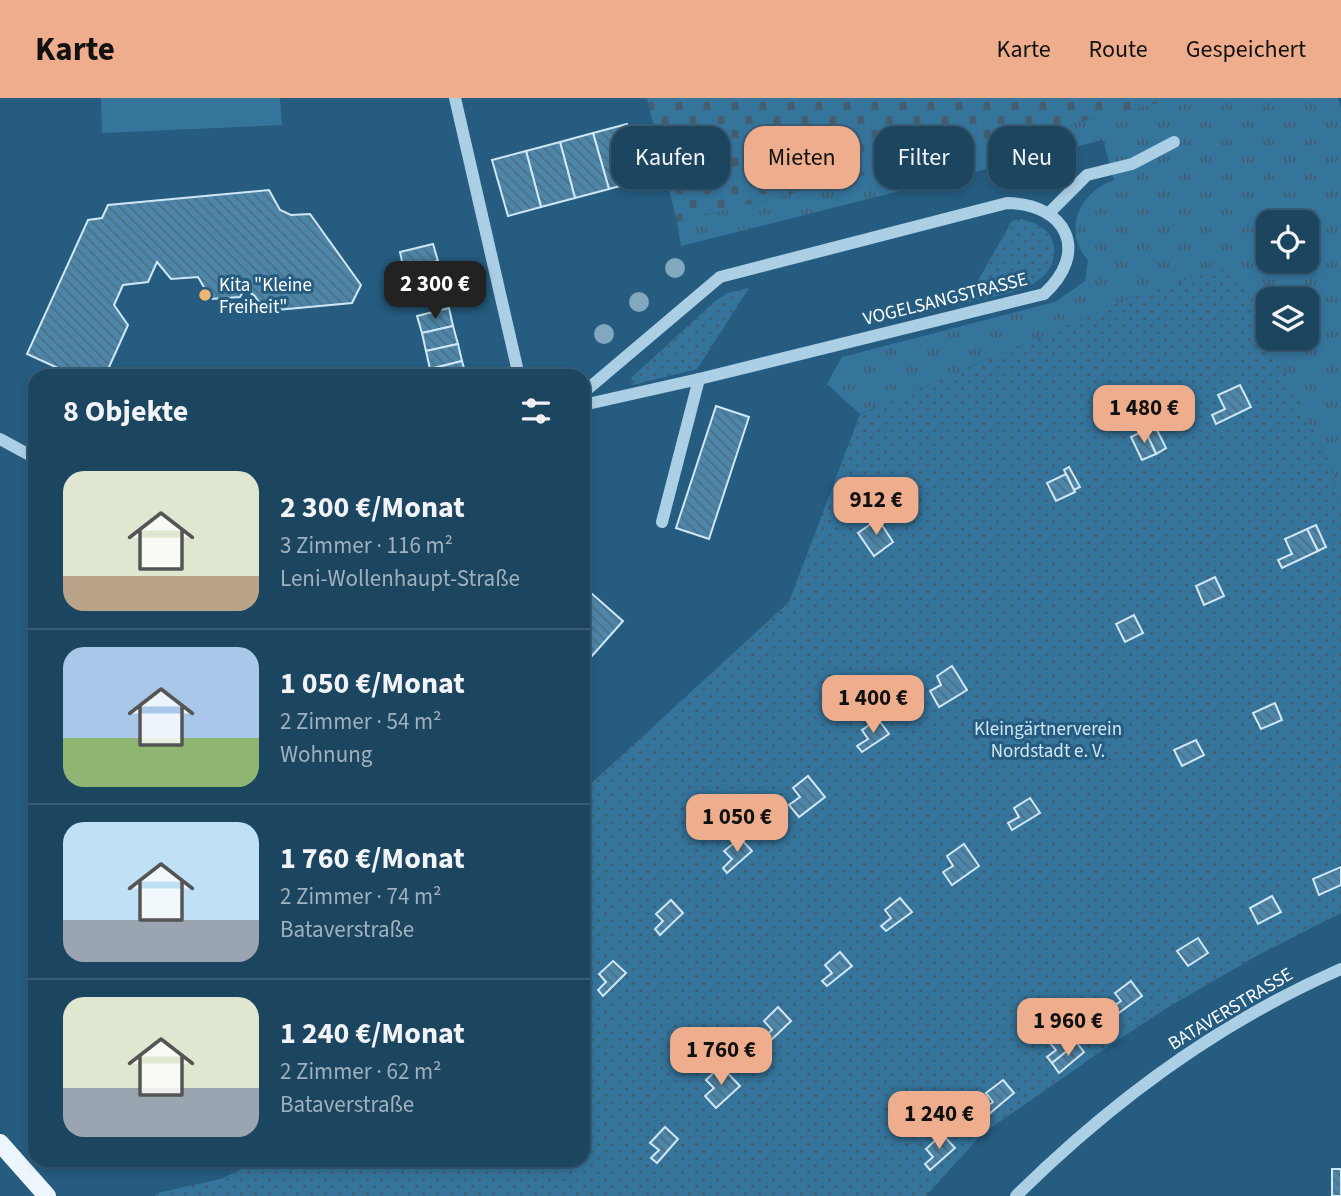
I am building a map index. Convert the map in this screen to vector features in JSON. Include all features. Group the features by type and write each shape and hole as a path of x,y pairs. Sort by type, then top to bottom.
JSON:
{"main road":[{"path":"0,1143 47,1196"}],"street":[{"path":"455,98 517,369"},
{"path":"590,387 720,277 1007,203 1030,204 1050,212 1087,175 1132,164 1174,142"},
{"name":"VOGELSANGSTRASSE","path":"590,403 1044,294 1058,281 1065,267 1068,250 1062,227 1050,212"},
{"path":"662,522 699,379"},
{"path":"0,439 28,454"},
{"name":"BATAVERSTRASSE","path":"1016,1196 1055,1158 1146,1083 1219,1034 1341,970"}],"green space":[{"path":"101,98 280,98 282,125 102,133"},
{"path":"647,98 1178,98 1065,126 988,126 988,145 974,148 974,126 874,126 874,173 860,177 860,126 744,126 744,189 810,189 677,222 669,189 730,189 730,126 654,126"},
{"path":"1178,98 1338,98 1341,108 1341,505 1329,462 1274,350 1319,350 1319,287 1256,287 1256,313 1233,266 1139,294 860,414 827,384 842,357 1055,302 1085,281 1088,260 1080,249 1076,225 1078,214 1092,193 1114,180 1103,140 1076,147 1076,126 1065,126"},
{"path":"988,145 988,169 974,172 974,148"},
{"path":"874,173 874,189 908,189 681,246 677,222 810,189 860,189 860,177"},
{"path":"1021,219 1042,228 1053,240 1053,261 1047,273 1023,288 965,303 1012,221"},
{"name":"Kleingärtnerverein Nordstadt e. V.","path":"1234,265 1256,311 1256,350 1275,350 1329,462 1341,505 1341,913 1260,954 1165,1009 1090,1059 982,1134 926,1196 155,1196 157,1193 221,1179 245,1167 590,1167 590,785 789,602 860,414 1139,294"},
{"path":"749,288 697,369 633,385 631,378 714,302 727,293"},
{"path":"26,587 28,587 28,621"}],"building":[{"path":"611,128 611,188 609,189 593,133"},
{"path":"593,133 609,189 575,198 560,142"},
{"path":"560,142 575,198 541,207 526,151"},
{"path":"526,151 541,207 508,216 492,160"},
{"path":"269,190 280,210 291,215 310,214 361,285 352,303 266,311 254,295 244,290 240,297 211,299 198,277 171,279 157,262 148,282 123,285 114,305 128,325 108,369 58,369 27,354 88,220 102,218 108,205"},
{"path":"433,244 438,261 404,270 400,252"},
{"path":"438,261 443,279 409,287 404,270"},
{"path":"443,279 447,296 413,305 409,287"},
{"path":"449,308 453,326 422,333 417,316"},
{"path":"453,326 458,344 426,351 422,333"},
{"path":"458,344 462,361 430,369 426,351"},
{"path":"462,361 464,369 430,369"},
{"path":"1240,385 1251,407 1216,424 1212,415 1225,409 1218,395"},
{"path":"716,406 749,417 709,539 676,528"},
{"path":"1155,426 1166,448 1156,454 1145,430"},
{"path":"1145,430 1156,454 1142,460 1131,437"},
{"path":"1069,467 1080,487 1074,490 1064,470"},
{"path":"1066,474 1075,492 1056,501 1047,483"},
{"path":"878,519 893,542 874,556 858,533"},
{"path":"1316,525 1326,547 1318,551 1307,529"},
{"path":"1307,529 1318,551 1282,568 1278,560 1292,554 1285,539"},
{"path":"1215,577 1224,596 1204,605 1196,586"},
{"path":"590,592 623,621 590,658"},
{"path":"1134,615 1143,633 1125,642 1116,624"},
{"path":"952,666 967,690 939,707 930,691 941,685 937,676"},
{"path":"1275,703 1282,720 1261,729 1253,713"},
{"path":"878,719 889,734 862,752 857,746 868,739 862,730"},
{"path":"1196,740 1204,755 1182,766 1174,750"},
{"path":"808,776 825,797 799,817 789,805 800,797 793,788"},
{"path":"1030,798 1040,813 1012,830 1008,823 1019,817 1014,808"},
{"path":"740,838 752,851 727,873 723,868 732,859 724,851"},
{"path":"964,844 979,866 952,885 943,872 953,866 947,856"},
{"path":"1341,867 1341,885 1319,895 1313,879"},
{"path":"1272,896 1281,912 1258,924 1250,908"},
{"path":"900,898 912,912 886,931 881,926 891,918 885,910"},
{"path":"671,900 683,913 660,935 655,929 663,921 656,914"},
{"path":"1198,938 1208,953 1188,966 1177,951"},
{"path":"840,952 852,966 827,986 822,981 832,973 825,965"},
{"path":"613,961 626,973 603,996 598,990 606,982 599,974"},
{"path":"1131,981 1142,996 1116,1015 1111,1008 1121,1001 1115,993"},
{"path":"778,1007 791,1021 768,1043 763,1038 772,1030 764,1021"},
{"path":"1066,1029 1077,1043 1052,1063 1047,1057 1056,1050 1049,1042"},
{"path":"1077,1043 1084,1052 1059,1073 1052,1063"},
{"path":"721,1066 740,1086 716,1108 705,1096 714,1088 706,1080"},
{"path":"1003,1080 1014,1093 989,1114 984,1108 993,1102 986,1093"},
{"path":"665,1127 678,1139 657,1163 651,1158 659,1150 650,1143"},
{"path":"942,1134 955,1148 930,1170 925,1164 933,1157 926,1149"},
{"path":"1332,1169 1341,1169 1341,1196 1332,1196"}],"place":[{"name":"Kita \"Kleine Freiheit\"","path":"205,295"}]}
